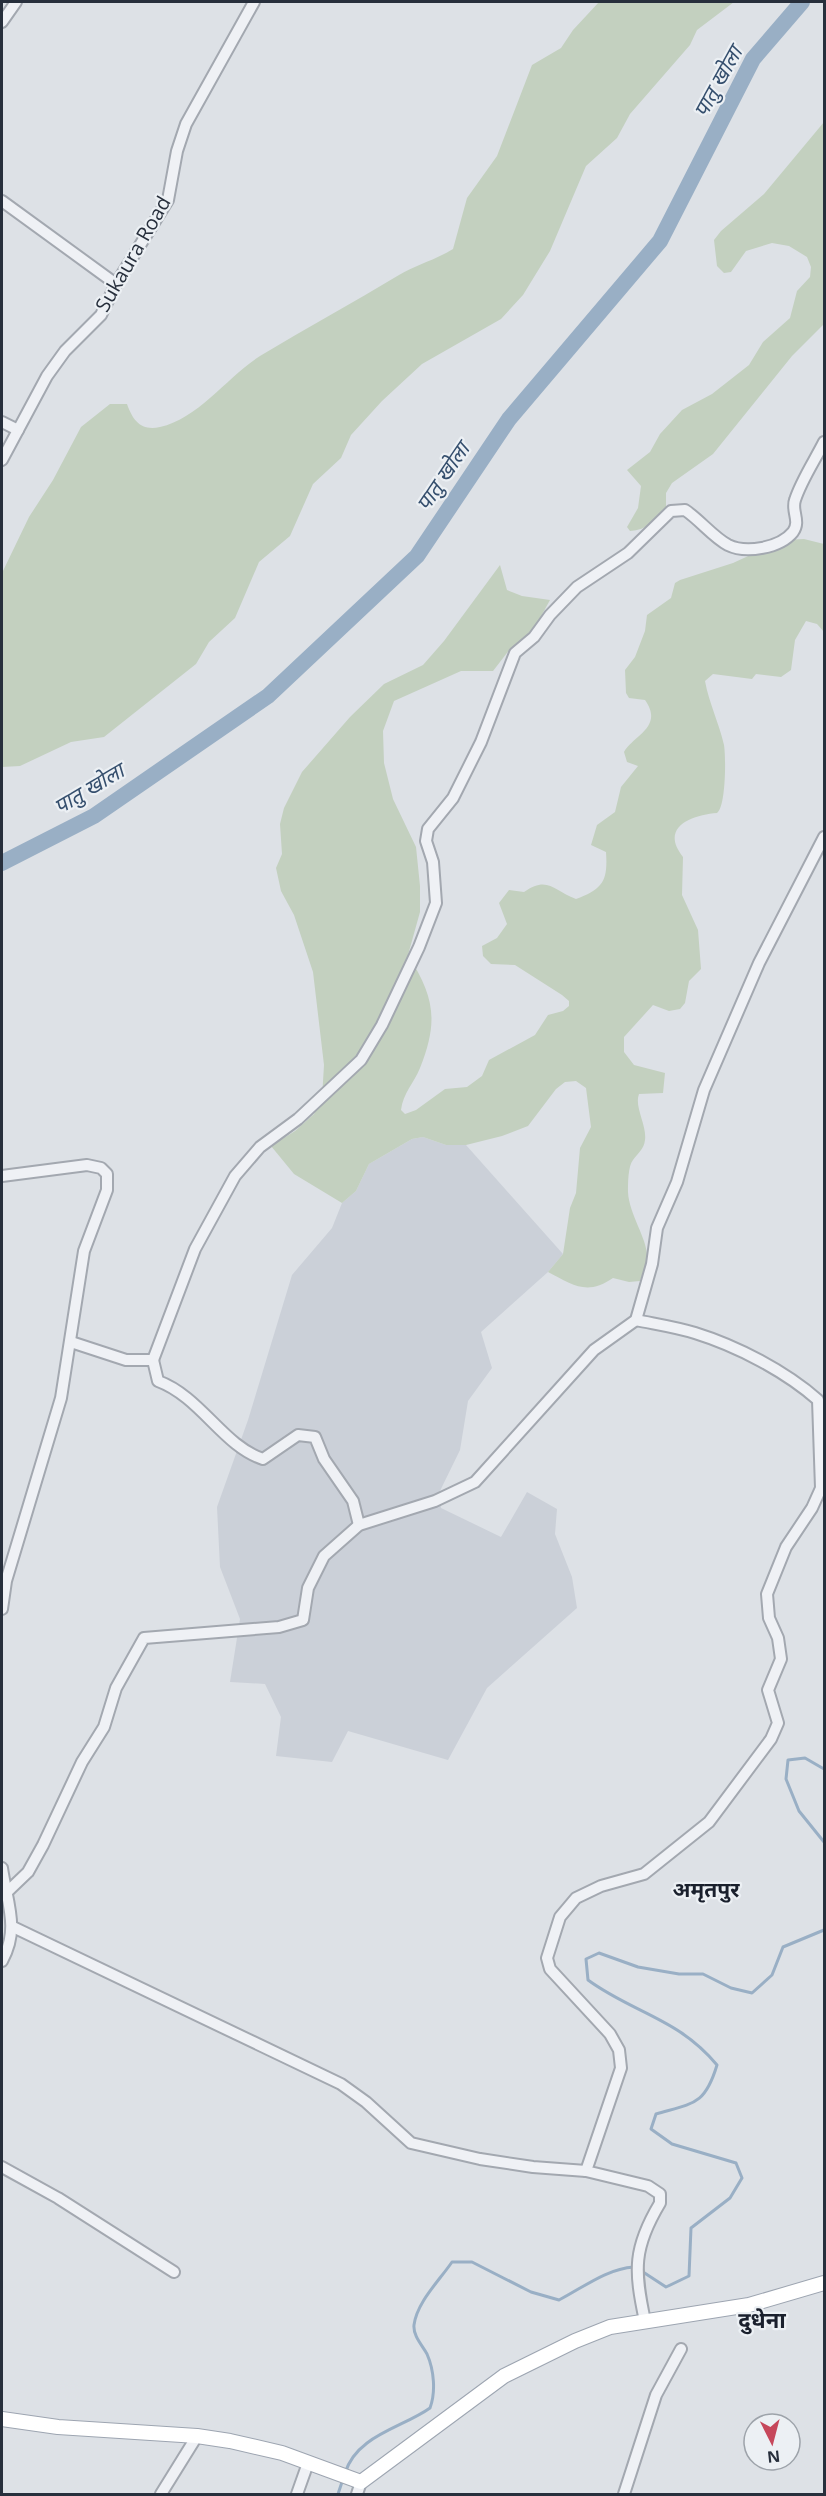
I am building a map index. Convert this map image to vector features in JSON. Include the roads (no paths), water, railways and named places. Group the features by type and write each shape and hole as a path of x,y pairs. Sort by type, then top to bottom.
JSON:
{"main road":[{"path":"2,2419 58,2427 196,2436 273,2451 313,2465 357,2486 504,2376 592,2334 610,2327 749,2305 825,2283"}],"street":[{"path":"2,22 16,2"},
{"name":"Sukaura Road","path":"2,460 47,376 65,351 100,315 116,284 168,200 177,151 186,124 254,2"},
{"path":"2,201 116,284"},
{"path":"2,422 18,430"},
{"path":"359,1525 353,1501 324,1459 315,1437 298,1435 263,1459 248,1454 190,1399 174,1387 158,1380 153,1360 195,1249 235,1176 260,1147 298,1119 362,1060 382,1025 419,947 436,903 433,862 426,841 428,829 453,798 481,742 515,653 534,637 550,615 578,587 628,553 671,511 685,510 727,545 741,549 757,549 785,538 793,532 797,524 794,502 825,442"},
{"path":"5,1894 28,1872 43,1845 82,1762 104,1727 116,1688 144,1638 279,1627 303,1620 308,1588 324,1556 359,1525 424,1505 475,1482 594,1350 636,1320 652,1264 657,1228 677,1182 704,1090 759,963 825,837"},
{"path":"2,1176 87,1165 101,1168 107,1174 107,1190 84,1251 61,1398 6,1581 2,1609"},
{"path":"586,2171 596,2134 615,2091 621,2068 619,2050 598,2019 550,1969 547,1958 553,1933 560,1917 576,1898 601,1886 644,1874 709,1822 771,1739 778,1723 768,1690 781,1659 778,1638 769,1618 767,1594 786,1547 812,1508 821,1488 818,1400 790,1380 736,1350 695,1333 636,1320"},
{"path":"71,1342 126,1360 153,1360"},
{"path":"2,1868 5,1894 13,1927 9,1949 2,1961"},
{"path":"13,1927 341,2084 366,2102 411,2143 480,2159 533,2167 586,2171 648,2186 660,2194 660,2203 638,2249 637,2267 645,2321"},
{"path":"2,2167 58,2198 174,2272"},
{"path":"624,2494 656,2395 681,2349"},
{"path":"161,2494 196,2436"},
{"path":"297,2494 313,2465"}],"waterway":[{"name":"पातु खोला","path":"2,863 94,816 268,696 417,556 509,419 660,241 753,59 802,2"},
{"path":"824,1769 805,1758 788,1760 786,1779 799,1811 824,1842"},
{"path":"640,2270 666,2287 689,2276 691,2228 730,2198 742,2178 736,2163 672,2144 651,2129 656,2114 689,2104 702,2095 708,2088 717,2065 702,2049 671,2026 588,1980 586,1959 599,1953 638,1967 679,1974 703,1974 731,1988 752,1993 772,1975 783,1947 824,1930"},
{"path":"345,2473 351,2460 370,2441 430,2408 434,2388 431,2367 427,2354 416,2337 414,2325 419,2308 452,2262 472,2262 531,2292 559,2300 595,2279 614,2271 634,2267"},
{"path":"338,2494 343,2479"}],"district":[{"name":"अमृतपुर","path":"706,1890"},
{"name":"दुधेना","path":"762,2320"}]}
